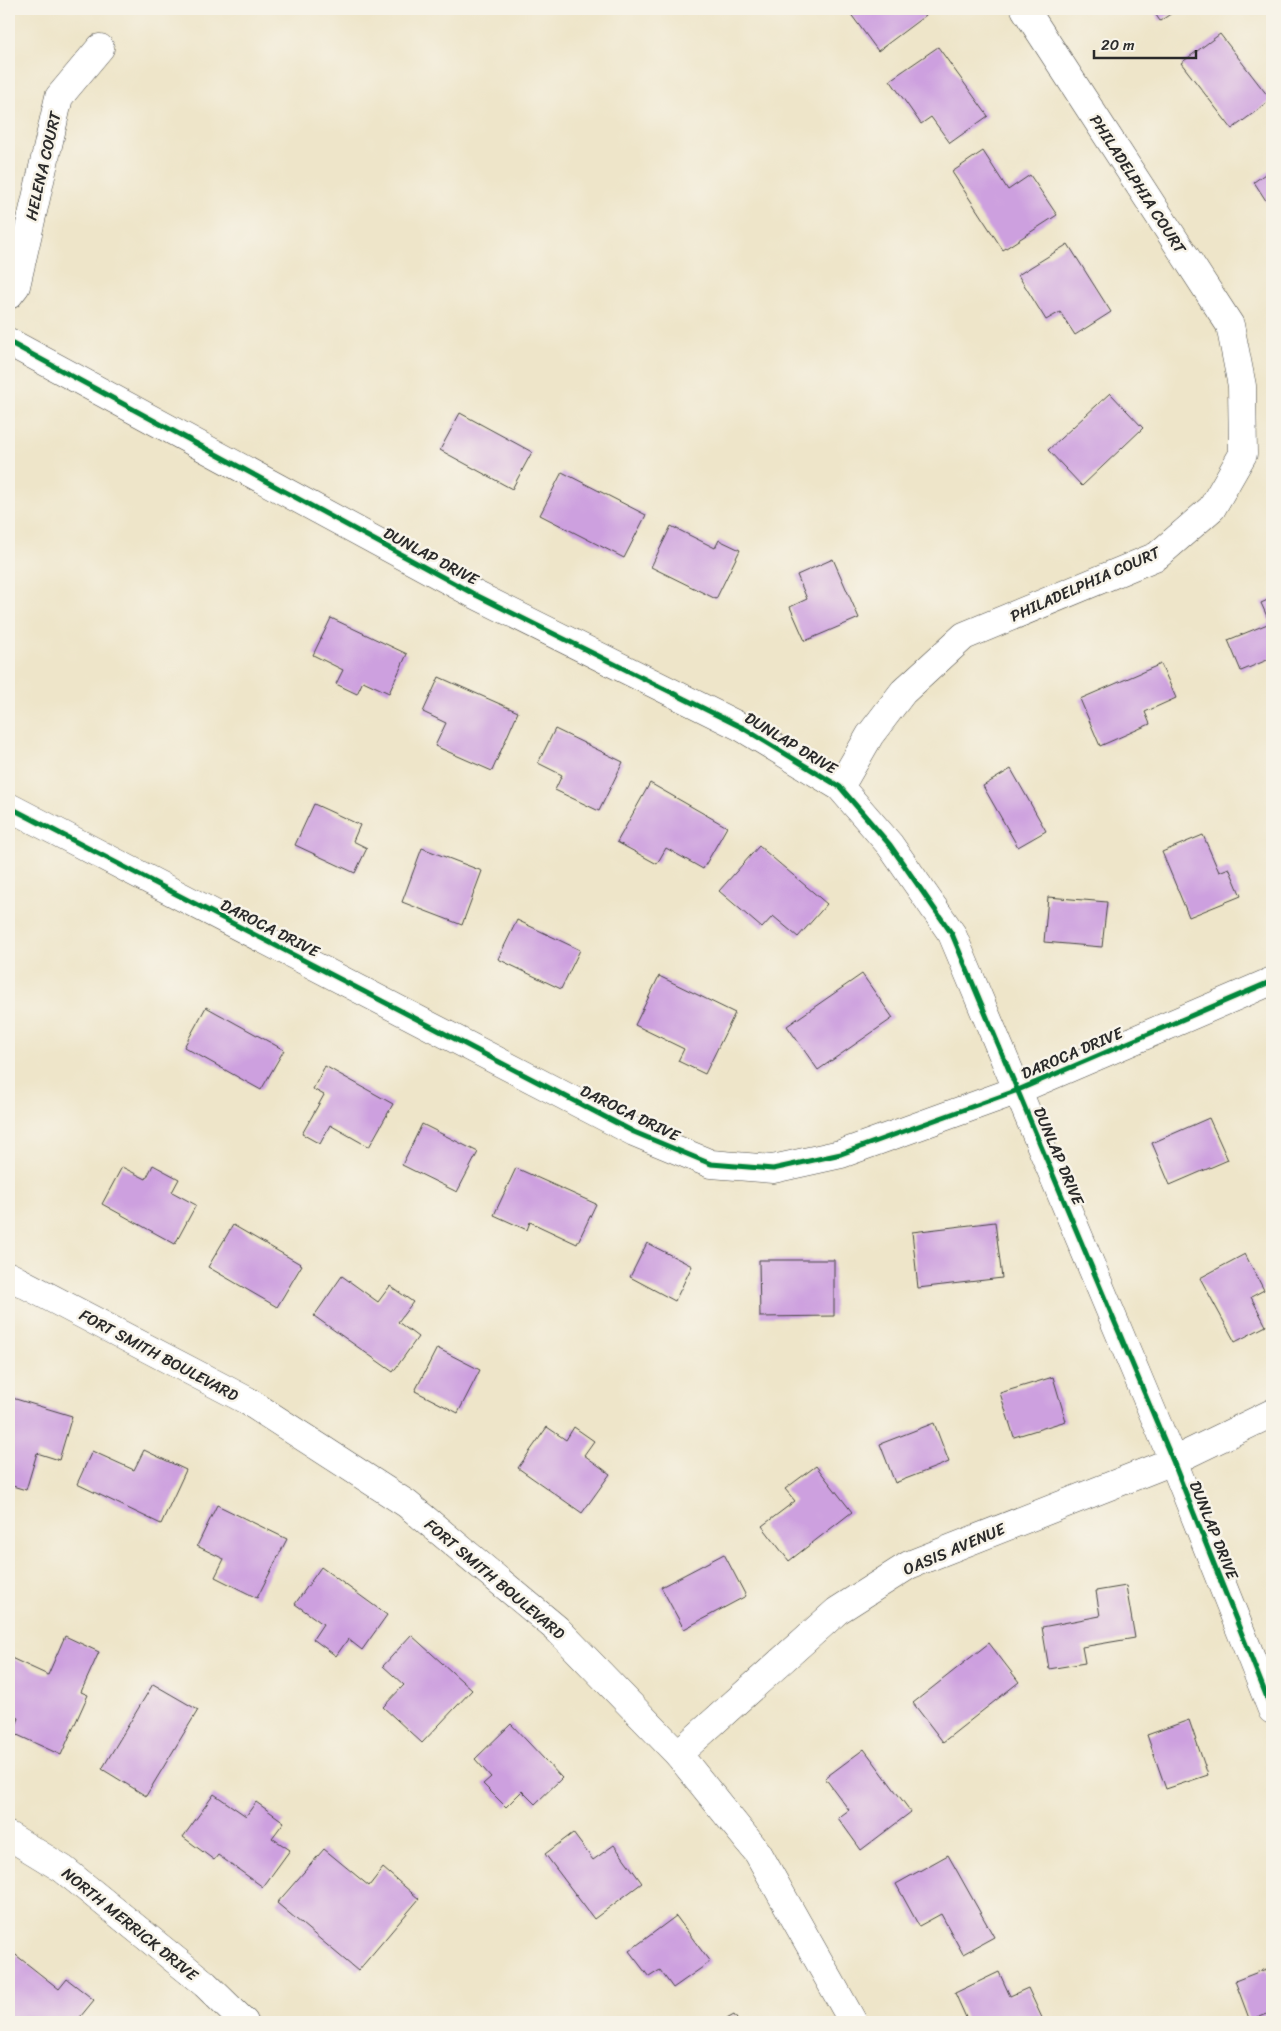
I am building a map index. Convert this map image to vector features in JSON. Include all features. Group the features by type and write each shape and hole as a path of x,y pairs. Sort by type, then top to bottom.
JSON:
{"street":[{"name":"PHILADELPHIA COURT","path":"840,787 870,735 903,692 964,636 1156,556 1212,508 1243,454 1242,386 1230,326 1025,9"},
{"name":"HELENA COURT","path":"9,295 16,286 58,97 100,48"},
{"name":"DUNLAP DRIVE","path":"9,342 472,593 743,728 840,787 890,845 952,934 1173,1462 1272,1710"},
{"name":"DAROCA DRIVE","path":"9,807 634,1132 710,1164 773,1169 841,1154 1018,1090 1272,980"},
{"name":"FORT SMITH BOULEVARD","path":"9,1276 246,1400 407,1504 557,1629 678,1754 758,1853 853,2022"},
{"name":"OASIS AVENUE","path":"678,1754 837,1611 910,1565 1173,1462 1272,1414"},
{"name":"NORTH MERRICK DRIVE","path":"9,1836 63,1869 205,1984 244,2022"}],"building":[{"path":"847,9 922,9 926,15 878,51"},
{"path":"1152,9 1178,9 1160,21"},
{"path":"1220,34 1271,100 1232,129 1181,63"},
{"path":"938,47 988,116 950,143 931,117 921,124 890,80"},
{"path":"983,151 1008,190 1030,175 1057,215 1003,250 952,172"},
{"path":"1272,169 1272,210 1254,182"},
{"path":"1068,244 1111,312 1075,335 1060,312 1046,320 1018,275"},
{"path":"1110,393 1143,428 1082,486 1048,450"},
{"path":"460,413 532,452 512,489 440,450"},
{"path":"562,472 646,515 624,558 540,515"},
{"path":"671,526 715,548 719,540 740,550 716,599 651,567"},
{"path":"833,559 859,618 805,641 790,607 807,599 797,575"},
{"path":"1272,598 1272,658 1241,671 1228,640 1270,623 1261,603"},
{"path":"331,618 407,654 389,693 363,681 357,694 336,684 343,670 313,655"},
{"path":"1161,664 1176,698 1145,712 1150,724 1100,746 1080,699"},
{"path":"439,677 518,712 492,771 435,746 446,723 423,712"},
{"path":"555,729 623,762 599,811 555,790 562,775 538,763"},
{"path":"1011,769 1046,831 1018,847 983,786"},
{"path":"650,783 727,827 703,869 666,848 657,864 617,842"},
{"path":"314,804 360,825 353,841 367,848 355,873 295,845"},
{"path":"1203,835 1219,872 1229,868 1241,896 1189,917 1162,852"},
{"path":"759,846 827,904 798,937 773,916 762,928 719,891"},
{"path":"422,848 482,871 462,925 402,902"},
{"path":"1048,897 1107,902 1102,947 1044,942"},
{"path":"517,920 580,950 561,989 498,959"},
{"path":"862,974 893,1018 818,1070 787,1026"},
{"path":"659,976 735,1013 705,1074 678,1061 684,1049 635,1025"},
{"path":"206,1007 284,1050 261,1090 184,1047"},
{"path":"325,1066 393,1104 369,1147 330,1125 320,1144 302,1134 324,1095 313,1089"},
{"path":"1209,1118 1228,1160 1170,1185 1152,1143"},
{"path":"422,1124 478,1152 457,1192 402,1165"},
{"path":"153,1165 179,1179 172,1192 196,1205 175,1244 102,1204 122,1167 146,1179"},
{"path":"516,1168 596,1204 577,1244 530,1222 527,1230 494,1215"},
{"path":"995,1222 1002,1278 918,1288 912,1232"},
{"path":"233,1225 302,1265 277,1307 208,1267"},
{"path":"647,1243 692,1266 675,1301 630,1277"},
{"path":"1245,1254 1264,1290 1251,1297 1266,1326 1235,1342 1200,1278"},
{"path":"759,1260 834,1260 834,1316 760,1317"},
{"path":"342,1276 378,1302 390,1286 413,1302 398,1322 418,1337 393,1372 314,1316"},
{"path":"437,1348 480,1370 458,1413 415,1391"},
{"path":"1053,1377 1066,1421 1014,1437 1000,1393"},
{"path":"9,1397 72,1416 59,1460 37,1453 26,1490 9,1485 9,1458 11,1451 9,1450"},
{"path":"934,1423 949,1462 895,1483 880,1444"},
{"path":"547,1427 566,1440 574,1427 594,1441 584,1455 610,1474 582,1513 518,1468"},
{"path":"144,1450 186,1470 161,1524 77,1484 92,1451 134,1470"},
{"path":"816,1466 852,1512 789,1561 762,1526 795,1501 785,1489"},
{"path":"217,1505 287,1539 257,1598 215,1577 224,1559 197,1546"},
{"path":"724,1554 746,1596 684,1629 661,1587"},
{"path":"321,1567 387,1615 362,1650 348,1639 336,1656 313,1639 323,1624 295,1604"},
{"path":"1126,1586 1135,1638 1082,1647 1085,1663 1049,1669 1042,1627 1100,1616 1096,1591"},
{"path":"411,1635 472,1690 422,1743 383,1707 404,1685 383,1666"},
{"path":"65,1636 99,1652 81,1692 88,1695 61,1755 13,1733 19,1718 9,1714 9,1657 48,1675"},
{"path":"989,1643 1019,1682 943,1742 913,1703"},
{"path":"153,1684 198,1710 146,1796 102,1769"},
{"path":"1189,1720 1208,1775 1166,1789 1147,1735"},
{"path":"511,1724 562,1778 535,1804 522,1791 506,1807 483,1784 491,1777 475,1759"},
{"path":"864,1749 911,1812 861,1850 838,1818 849,1810 825,1778"},
{"path":"214,1794 246,1816 256,1802 284,1822 272,1838 290,1850 263,1887 218,1855 214,1860 183,1837"},
{"path":"573,1833 593,1860 614,1845 642,1883 594,1919 545,1854"},
{"path":"324,1849 369,1886 383,1868 419,1899 358,1971 277,1903"},
{"path":"948,1855 994,1937 963,1954 941,1914 919,1926 896,1884"},
{"path":"676,1916 710,1962 673,1988 660,1970 649,1977 629,1951"},
{"path":"12,1952 59,1989 67,1979 94,2000 76,2022 9,2022 9,1956"},
{"path":"1266,1969 1272,1985 1272,2012 1250,2021 1235,1981"},
{"path":"999,1972 1010,1996 1028,1988 1044,2022 968,2022 955,1993"},
{"path":"734,2015 739,2022 721,2022"}],"cycle path":[{"path":"9,342 472,593 743,728 840,787 890,845 952,934 1173,1461 1272,1710"},
{"path":"9,807 634,1132 711,1164 773,1169 841,1154 1018,1090 1272,981"}]}
